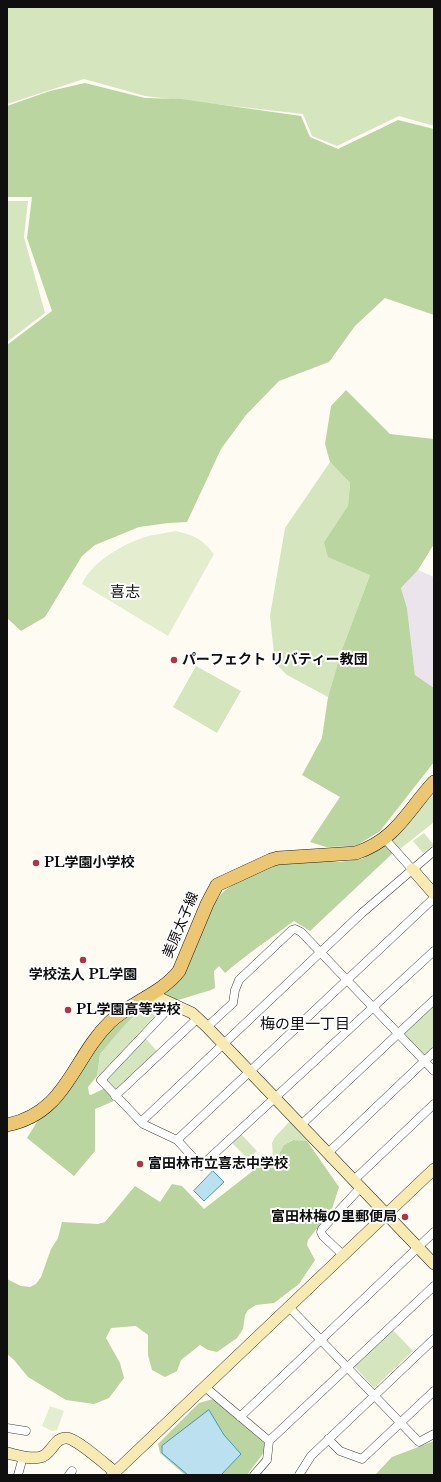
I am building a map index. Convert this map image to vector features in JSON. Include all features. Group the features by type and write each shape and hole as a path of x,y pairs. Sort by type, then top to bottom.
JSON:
{"main road":[{"name":"美原太子線","path":"7,1125 21,1122 31,1117 53,1101 63,1089 95,1038 102,1030 112,1020 132,1005 168,983 179,971 207,904 217,885 278,858 356,853 372,847 386,839 434,782"}],"street":[{"path":"386,839 434,894"},
{"path":"141,1122 362,913 434,851"},
{"path":"176,1140 434,898"},
{"path":"208,1027 233,1003 234,990 239,980 292,930 295,929 301,932 434,1072"},
{"path":"173,1004 101,1080 141,1122 176,1140 201,1166 434,951"},
{"path":"151,994 192,1013 208,1027 434,1264"},
{"path":"301,1125 397,1033 434,1000"},
{"path":"116,1096 198,1018"},
{"path":"328,1153 434,1052"},
{"path":"343,1255 324,1236 321,1232 322,1229 357,1184 434,1104"},
{"path":"7,1454 23,1457 41,1457 59,1440 68,1438 79,1444 114,1474 434,1169"},
{"path":"240,1417 434,1232"},
{"path":"254,1475 267,1460 269,1442 434,1286"},
{"path":"289,1307 419,1442 434,1434"},
{"path":"299,1475 311,1456 434,1339"},
{"path":"205,1387 269,1442"},
{"path":"328,1439 340,1451 362,1460 434,1391"},
{"path":"7,1428 26,1431"},
{"path":"18,1475 23,1457"}],"shaded area":[{"path":"418,570 434,577 434,688 415,675 407,608 401,588"}],"green space":[{"path":"7,7 434,7 434,126 399,116 337,146 312,136 303,114 145,96 84,79 7,104"},
{"path":"85,83 145,98 181,99 301,116 310,137 338,149 398,120 434,129 434,315 385,298 355,326 329,362 279,381 246,415 221,449 187,522 139,527 95,545 82,556 45,617 21,631 7,618 7,345 52,311 27,238 32,197 7,197 7,106 50,91"},
{"path":"7,201 28,201 24,237 45,313 7,342"},
{"path":"346,390 390,434 434,439 434,544 418,570 401,588 407,608 415,675 434,688 434,762 380,831 356,846 326,847 310,842 340,797 302,775 322,738 328,697 341,652 370,575 328,557 324,542 348,506 350,483 330,462 325,444 331,406"},
{"path":"330,462 350,483 348,507 324,542 370,575 341,652 328,697 287,675 275,663 270,616 285,528"},
{"path":"176,531 197,538 214,554 168,636 82,584 93,568 120,548 148,536"},
{"path":"196,666 241,691 217,733 173,707"},
{"path":"434,795 434,822 400,849 392,841 425,802"},
{"path":"424,833 434,845 423,853 413,841"},
{"path":"383,846 389,846 393,853 310,931 294,921 225,973 219,966 214,971 215,988 211,990 175,1001 161,993 212,907 222,893 240,879 264,866 308,859 339,862 362,859"},
{"path":"149,999 164,1006 100,1075 97,1076 100,1054 125,1025 139,1013 142,1006"},
{"path":"434,1003 434,1048 425,1056 402,1032"},
{"path":"142,1006 142,1009 125,1025 100,1054 97,1076 88,1087 89,1094 91,1095 105,1088 114,1101 95,1109 95,1151 74,1176 27,1138 40,1117 106,1030"},
{"path":"146,1039 158,1052 116,1090 107,1080"},
{"path":"291,1120 307,1141 292,1140 284,1145 279,1154 273,1158 272,1143 275,1137"},
{"path":"241,1134 257,1151 248,1159 232,1143"},
{"path":"293,1140 307,1141 339,1187 332,1209 308,1240 307,1245 315,1260 299,1284 274,1303 256,1305 248,1310 245,1315 243,1329 237,1338 217,1352 208,1350 200,1345 181,1360 177,1371 165,1377 152,1370 148,1355 148,1335 136,1326 111,1328 106,1338 120,1363 124,1378 109,1398 94,1404 66,1400 28,1377 7,1354 7,1279 21,1286 30,1287 36,1284 41,1277 51,1249 58,1238 62,1222 98,1224 105,1222 135,1186 160,1202 172,1184 182,1186 204,1209 263,1163 279,1154 284,1145"},
{"path":"393,1330 413,1351 374,1388 354,1366"},
{"path":"213,1399 265,1444 265,1451 247,1475 185,1475 160,1453 158,1444 199,1403"},
{"path":"50,1406 64,1411 57,1430 52,1431 42,1426"},
{"path":"434,1441 434,1475 375,1475 392,1457"}],"water":[{"path":"213,1171 224,1182 204,1201 194,1191"},
{"path":"209,1410 224,1435 241,1454 221,1475 188,1475 162,1453 162,1446"}],"place":[{"name":"パーフェクト リバティー教団","path":"174,660"},
{"name":"PL学園小学校","path":"36,863"},
{"name":"学校法人 PL学園","path":"83,960"},
{"name":"PL学園高等学校","path":"68,1010"},
{"name":"富田林市立喜志中学校","path":"140,1164"},
{"name":"富田林梅の里郵便局","path":"405,1217"}],"district":[{"name":"喜志","path":"125,593"},
{"name":"梅の里一丁目","path":"305,1025"}]}
